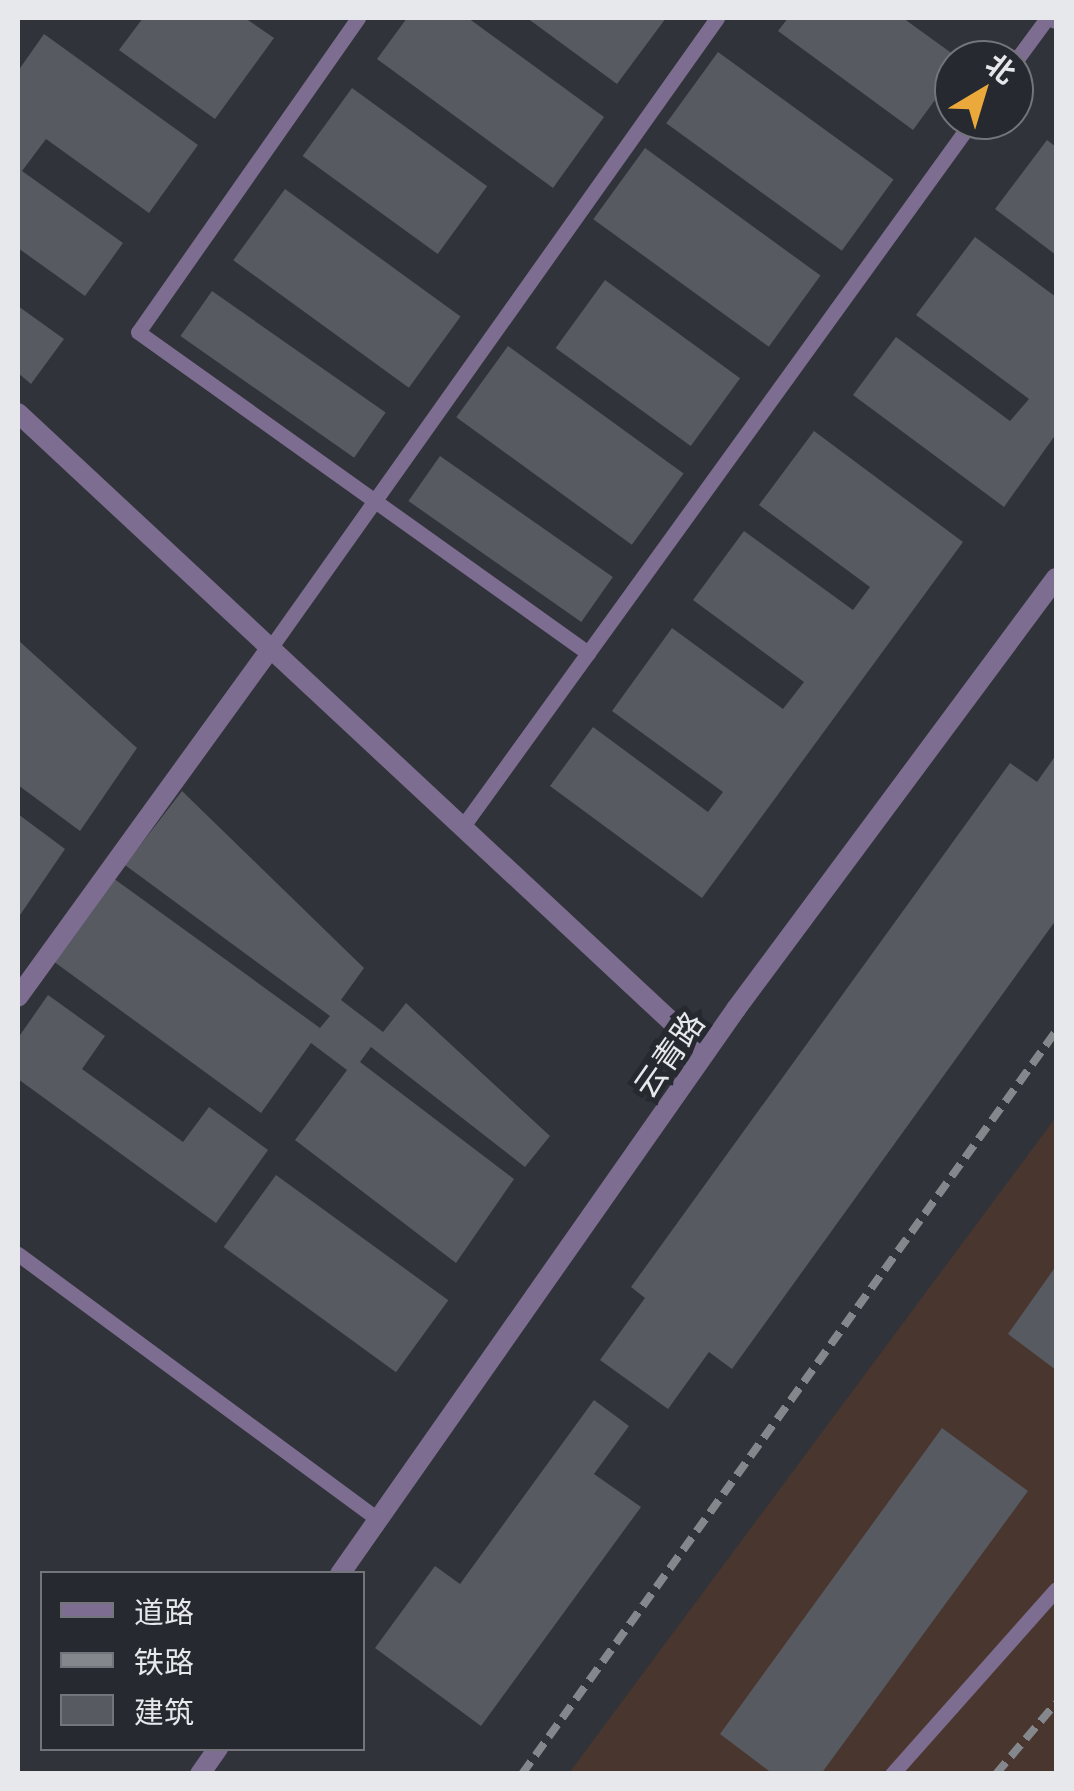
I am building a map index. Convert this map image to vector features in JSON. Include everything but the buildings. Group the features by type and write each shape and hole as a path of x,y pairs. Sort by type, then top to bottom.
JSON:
{"street":[{"path":"18,413 705,1053"},
{"name":"云青路","path":"342,1571 705,1053 1056,578"},
{"path":"18,997 271,647"},
{"path":"200,1774 216,1751"}],"lane":[{"path":"358,18 138,332 588,653"},
{"path":"271,647 717,18"},
{"path":"1033,40 1052,18"},
{"path":"463,826 959,140"},
{"path":"18,1254 378,1519"},
{"path":"892,1774 1056,1589"}],"shaded area":[{"path":"1056,1117 1056,1773 569,1773"}],"railway":[{"path":"522,1774 1056,1031"},
{"path":"996,1774 1056,1703"}]}
